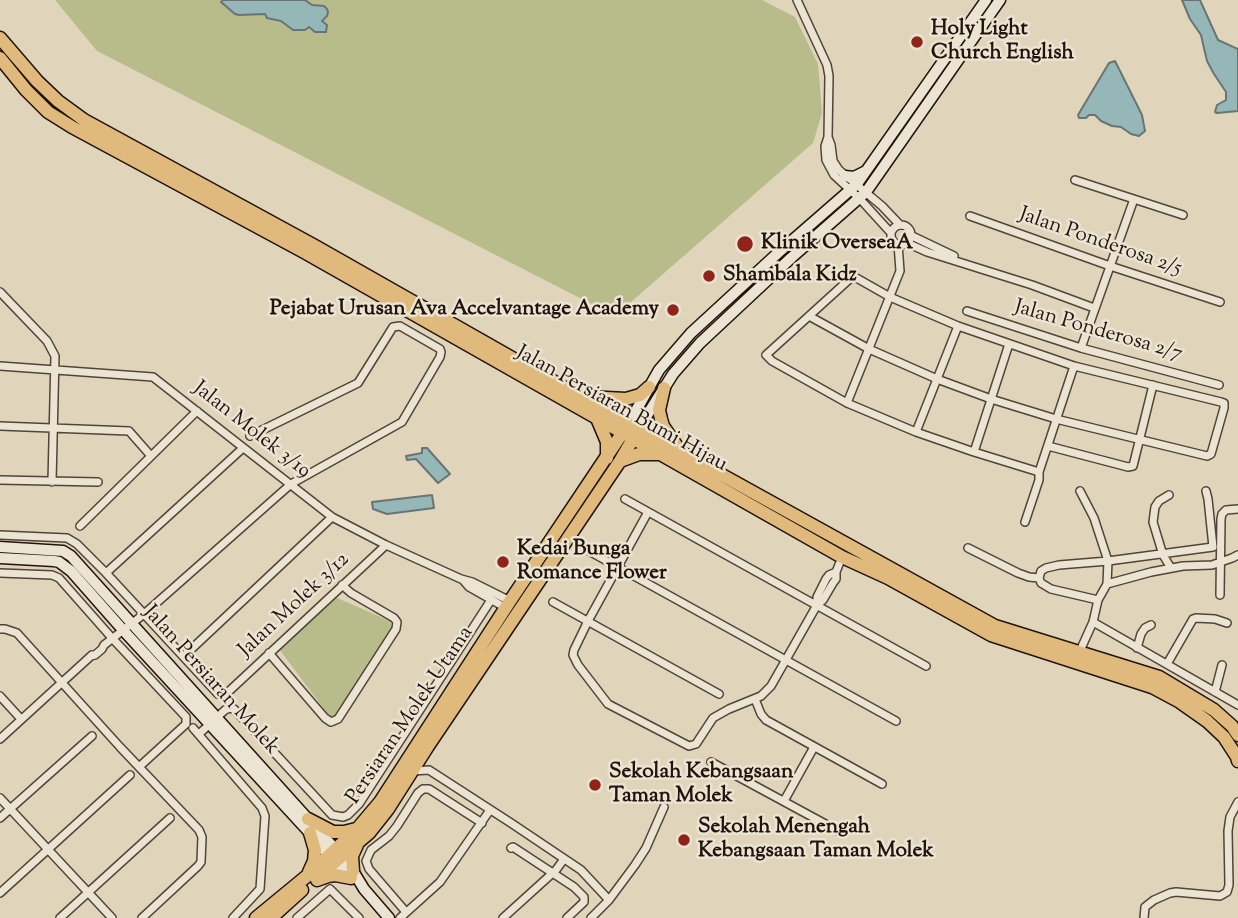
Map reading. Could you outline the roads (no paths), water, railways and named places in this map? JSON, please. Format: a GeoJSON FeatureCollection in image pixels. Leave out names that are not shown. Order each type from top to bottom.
{"type":"FeatureCollection","features":[{"type":"Feature","properties":{"kind":"main road"},"geometry":{"type":"LineString","coordinates":[[631,430],[659,370],[691,333],[838,200],[858,191],[868,170],[986,0]]}},
{"type":"Feature","properties":{"kind":"main road"},"geometry":{"type":"LineString","coordinates":[[631,430],[681,363],[858,191],[1000,0]]}},
{"type":"Feature","properties":{"kind":"main road","name":"Jalan Persiaran Bumi Hijau"},"geometry":{"type":"LineString","coordinates":[[0,38],[37,81],[84,120],[429,317],[596,416],[679,450],[1000,628],[1159,677],[1214,710],[1238,735]]}},
{"type":"Feature","properties":{"kind":"main road","name":"Jalan Persiaran Bumi Hijau"},"geometry":{"type":"LineString","coordinates":[[0,58],[26,90],[56,117],[364,280]]}},
{"type":"Feature","properties":{"kind":"main road"},"geometry":{"type":"LineString","coordinates":[[838,200],[843,178],[858,176],[868,170]]}},
{"type":"Feature","properties":{"kind":"main road","name":"Jalan Persiaran Bumi Hijau"},"geometry":{"type":"LineString","coordinates":[[429,317],[579,396],[663,454],[842,557],[888,578],[991,635],[1152,687],[1180,702],[1207,720],[1224,737],[1238,761]]}},
{"type":"Feature","properties":{"kind":"main road"},"geometry":{"type":"LineString","coordinates":[[579,396],[626,399],[640,395],[649,387]]}},
{"type":"Feature","properties":{"kind":"main road"},"geometry":{"type":"LineString","coordinates":[[664,388],[659,410],[661,419],[679,450]]}},
{"type":"Feature","properties":{"kind":"main road"},"geometry":{"type":"LineString","coordinates":[[596,416],[607,442],[607,458]]}},
{"type":"Feature","properties":{"kind":"main road","name":"Persiaran Molek Utama"},"geometry":{"type":"LineString","coordinates":[[335,856],[380,802],[607,458],[631,430]]}},
{"type":"Feature","properties":{"kind":"main road","name":"Persiaran Molek Utama"},"geometry":{"type":"LineString","coordinates":[[309,879],[379,821],[620,461],[631,430]]}},
{"type":"Feature","properties":{"kind":"main road"},"geometry":{"type":"LineString","coordinates":[[620,461],[639,454],[663,454]]}},
{"type":"Feature","properties":{"kind":"main road"},"geometry":{"type":"LineString","coordinates":[[817,527],[845,548],[842,557]]}},
{"type":"Feature","properties":{"kind":"main road","name":"Jalan Persiaran Molek"},"geometry":{"type":"LineString","coordinates":[[0,547],[67,553],[127,627]]}},
{"type":"Feature","properties":{"kind":"main road"},"geometry":{"type":"LineString","coordinates":[[842,557],[852,551],[875,560]]}},
{"type":"Feature","properties":{"kind":"main road","name":"Jalan Persiaran Molek"},"geometry":{"type":"LineString","coordinates":[[0,558],[54,561],[71,571],[307,819],[335,856]]}},
{"type":"Feature","properties":{"kind":"main road","name":"Jalan Persiaran Molek"},"geometry":{"type":"LineString","coordinates":[[213,720],[310,833],[352,874],[389,918]]}},
{"type":"Feature","properties":{"kind":"main road"},"geometry":{"type":"LineString","coordinates":[[307,819],[333,832],[358,828]]}},
{"type":"Feature","properties":{"kind":"main road"},"geometry":{"type":"LineString","coordinates":[[271,918],[309,879],[315,857],[310,833]]}},
{"type":"Feature","properties":{"kind":"main road"},"geometry":{"type":"LineString","coordinates":[[256,918],[309,879],[352,874],[352,856],[358,841]]}},
{"type":"Feature","properties":{"kind":"street"},"geometry":{"type":"LineString","coordinates":[[797,0],[827,65],[829,76],[826,160],[834,175],[843,178],[882,206],[900,225],[907,227],[900,271],[847,403]]}},
{"type":"Feature","properties":{"kind":"street"},"geometry":{"type":"LineString","coordinates":[[1075,180],[1183,215]]}},
{"type":"Feature","properties":{"kind":"street"},"geometry":{"type":"LineString","coordinates":[[858,191],[891,233]]}},
{"type":"Feature","properties":{"kind":"street"},"geometry":{"type":"LineString","coordinates":[[1081,348],[1134,199]]}},
{"type":"Feature","properties":{"kind":"street"},"geometry":{"type":"LineString","coordinates":[[873,213],[882,206]]}},
{"type":"Feature","properties":{"kind":"street","name":"Jalan Ponderosa 2/5"},"geometry":{"type":"LineString","coordinates":[[970,216],[1220,302]]}},
{"type":"Feature","properties":{"kind":"street"},"geometry":{"type":"LineString","coordinates":[[900,225],[894,228],[891,239],[922,245],[963,263],[1094,308]]}},
{"type":"Feature","properties":{"kind":"street"},"geometry":{"type":"LineString","coordinates":[[809,316],[869,349],[937,379],[991,398],[1056,419],[1207,456],[1211,454],[1224,403],[1074,366],[1009,344],[890,297],[853,276],[766,355],[772,361],[847,403],[916,432],[1039,472]]}},
{"type":"Feature","properties":{"kind":"street"},"geometry":{"type":"LineString","coordinates":[[0,292],[54,351],[56,369],[52,482]]}},
{"type":"Feature","properties":{"kind":"street","name":"Jalan Ponderosa 2/7"},"geometry":{"type":"LineString","coordinates":[[967,311],[1081,348],[1219,385]]}},
{"type":"Feature","properties":{"kind":"street"},"geometry":{"type":"LineString","coordinates":[[916,432],[958,326]]}},
{"type":"Feature","properties":{"kind":"street"},"geometry":{"type":"LineString","coordinates":[[0,739],[91,656],[92,652],[144,614],[291,484],[402,422],[440,357],[440,349],[400,327],[393,327],[358,383],[250,436]]}},
{"type":"Feature","properties":{"kind":"street"},"geometry":{"type":"LineString","coordinates":[[974,452],[1009,344]]}},
{"type":"Feature","properties":{"kind":"street","name":"Jalan Molek 3/19"},"geometry":{"type":"LineString","coordinates":[[0,366],[153,377],[332,517],[386,545],[472,582],[508,605]]}},
{"type":"Feature","properties":{"kind":"street"},"geometry":{"type":"LineString","coordinates":[[1025,522],[1074,366]]}},
{"type":"Feature","properties":{"kind":"street"},"geometry":{"type":"LineString","coordinates":[[1048,446],[1128,467],[1133,466],[1153,385]]}},
{"type":"Feature","properties":{"kind":"street"},"geometry":{"type":"LineString","coordinates":[[80,526],[197,411]]}},
{"type":"Feature","properties":{"kind":"street"},"geometry":{"type":"LineString","coordinates":[[0,426],[129,431],[151,456]]}},
{"type":"Feature","properties":{"kind":"street"},"geometry":{"type":"LineString","coordinates":[[106,573],[243,447]]}},
{"type":"Feature","properties":{"kind":"street"},"geometry":{"type":"LineString","coordinates":[[0,481],[98,482]]}},
{"type":"Feature","properties":{"kind":"street"},"geometry":{"type":"LineString","coordinates":[[1079,653],[1093,622],[1098,600],[1107,584],[1108,561],[1094,518],[1080,491]]}},
{"type":"Feature","properties":{"kind":"street"},"geometry":{"type":"LineString","coordinates":[[1098,600],[1051,589],[1041,583],[1041,572],[1059,565],[1163,555],[1213,547],[1206,491]]}},
{"type":"Feature","properties":{"kind":"street"},"geometry":{"type":"LineString","coordinates":[[1169,495],[1159,501],[1153,514],[1163,555],[1171,568]]}},
{"type":"Feature","properties":{"kind":"street"},"geometry":{"type":"LineString","coordinates":[[625,499],[926,666]]}},
{"type":"Feature","properties":{"kind":"street"},"geometry":{"type":"LineString","coordinates":[[1220,595],[1223,514],[1226,510],[1238,509]]}},
{"type":"Feature","properties":{"kind":"street"},"geometry":{"type":"LineString","coordinates":[[648,512],[588,621],[573,655],[578,666],[608,704],[686,745],[696,744],[713,718],[755,699],[772,686],[817,605],[817,597],[826,579],[836,572],[842,557]]}},
{"type":"Feature","properties":{"kind":"street"},"geometry":{"type":"LineString","coordinates":[[184,656],[332,517]]}},
{"type":"Feature","properties":{"kind":"street","name":"Jalan Molek 3/12"},"geometry":{"type":"LineString","coordinates":[[0,535],[67,538],[78,544],[218,694],[222,695],[386,545]]}},
{"type":"Feature","properties":{"kind":"street"},"geometry":{"type":"LineString","coordinates":[[968,548],[1029,578],[1039,578]]}},
{"type":"Feature","properties":{"kind":"street"},"geometry":{"type":"LineString","coordinates":[[587,550],[896,721]]}},
{"type":"Feature","properties":{"kind":"street"},"geometry":{"type":"LineString","coordinates":[[1107,584],[1171,568],[1212,565],[1238,555]]}},
{"type":"Feature","properties":{"kind":"street"},"geometry":{"type":"LineString","coordinates":[[0,573],[57,576],[186,718],[186,724],[139,767]]}},
{"type":"Feature","properties":{"kind":"street","name":"Jalan Molek 3/19"},"geometry":{"type":"LineString","coordinates":[[463,580],[469,587],[491,600],[508,605]]}},
{"type":"Feature","properties":{"kind":"street"},"geometry":{"type":"LineString","coordinates":[[269,653],[325,718],[331,722],[338,719],[396,629],[397,622],[342,586]]}},
{"type":"Feature","properties":{"kind":"street"},"geometry":{"type":"LineString","coordinates":[[233,918],[260,889],[265,816],[262,808],[196,731],[229,708],[234,709],[332,815],[348,815],[359,804],[491,600]]}},
{"type":"Feature","properties":{"kind":"street"},"geometry":{"type":"LineString","coordinates":[[553,602],[719,694]]}},
{"type":"Feature","properties":{"kind":"street"},"geometry":{"type":"LineString","coordinates":[[1167,664],[1193,619],[1215,619],[1227,623]]}},
{"type":"Feature","properties":{"kind":"street"},"geometry":{"type":"LineString","coordinates":[[1093,622],[1238,705]]}},
{"type":"Feature","properties":{"kind":"street"},"geometry":{"type":"LineString","coordinates":[[1137,648],[1141,634],[1151,625]]}},
{"type":"Feature","properties":{"kind":"street"},"geometry":{"type":"LineString","coordinates":[[0,629],[18,633],[199,830],[202,837],[201,862],[142,918]]}},
{"type":"Feature","properties":{"kind":"street"},"geometry":{"type":"LineString","coordinates":[[1215,692],[1222,664]]}},
{"type":"Feature","properties":{"kind":"street"},"geometry":{"type":"LineString","coordinates":[[0,696],[21,719]]}},
{"type":"Feature","properties":{"kind":"street"},"geometry":{"type":"LineString","coordinates":[[755,699],[766,720],[882,784]]}},
{"type":"Feature","properties":{"kind":"street"},"geometry":{"type":"LineString","coordinates":[[0,818],[92,736]]}},
{"type":"Feature","properties":{"kind":"street"},"geometry":{"type":"LineString","coordinates":[[784,801],[814,747]]}},
{"type":"Feature","properties":{"kind":"street"},"geometry":{"type":"LineString","coordinates":[[424,752],[429,770]]}},
{"type":"Feature","properties":{"kind":"street"},"geometry":{"type":"LineString","coordinates":[[711,762],[842,833]]}},
{"type":"Feature","properties":{"kind":"street"},"geometry":{"type":"LineString","coordinates":[[412,771],[429,770],[584,873],[609,900]]}},
{"type":"Feature","properties":{"kind":"street"},"geometry":{"type":"LineString","coordinates":[[0,893],[130,775]]}},
{"type":"Feature","properties":{"kind":"street"},"geometry":{"type":"LineString","coordinates":[[414,918],[405,914],[366,865],[371,850],[389,836],[423,789],[429,789],[482,823]]}},
{"type":"Feature","properties":{"kind":"street"},"geometry":{"type":"LineString","coordinates":[[0,798],[112,918]]}},
{"type":"Feature","properties":{"kind":"street"},"geometry":{"type":"LineString","coordinates":[[1144,918],[1145,907],[1170,893],[1220,896],[1227,892],[1228,831],[1230,817],[1238,802]]}},
{"type":"Feature","properties":{"kind":"street"},"geometry":{"type":"LineString","coordinates":[[591,918],[609,900],[646,848],[664,807]]}},
{"type":"Feature","properties":{"kind":"street"},"geometry":{"type":"LineString","coordinates":[[405,914],[440,882],[490,810]]}},
{"type":"Feature","properties":{"kind":"street"},"geometry":{"type":"LineString","coordinates":[[60,918],[170,818]]}},
{"type":"Feature","properties":{"kind":"street"},"geometry":{"type":"LineString","coordinates":[[511,848],[575,887],[584,897],[584,902],[567,918]]}},
{"type":"Feature","properties":{"kind":"street"},"geometry":{"type":"LineString","coordinates":[[503,918],[553,873],[564,859]]}},
{"type":"Feature","properties":{"kind":"street"},"geometry":{"type":"LineString","coordinates":[[297,918],[330,889],[359,918]]}},
{"type":"Feature","properties":{"kind":"water"},"geometry":{"type":"Polygon","coordinates":[[[305,0],[327,9],[327,16],[322,21],[327,25],[326,32],[315,32],[309,27],[305,30],[293,30],[281,21],[267,18],[265,14],[235,14],[221,2],[305,0]]]}},
{"type":"Feature","properties":{"kind":"water"},"geometry":{"type":"Polygon","coordinates":[[[1182,0],[1200,0],[1218,40],[1238,49],[1238,111],[1215,112],[1217,105],[1226,100],[1226,92],[1207,61],[1201,35],[1182,0]]]}},
{"type":"Feature","properties":{"kind":"water"},"geometry":{"type":"Polygon","coordinates":[[[1115,61],[1142,115],[1145,131],[1139,136],[1101,121],[1095,115],[1079,118],[1078,115],[1109,63],[1115,61]]]}},
{"type":"Feature","properties":{"kind":"water"},"geometry":{"type":"Polygon","coordinates":[[[422,448],[427,448],[450,474],[438,483],[416,459],[407,460],[406,456],[422,453],[422,448]]]}},
{"type":"Feature","properties":{"kind":"water"},"geometry":{"type":"Polygon","coordinates":[[[432,495],[434,508],[387,514],[373,509],[372,502],[432,495]]]}},
{"type":"Feature","properties":{"kind":"place","name":"Holy Light Church English"},"geometry":{"type":"Point","coordinates":[917,42]}},
{"type":"Feature","properties":{"kind":"place","name":"Klinik OverseaA"},"geometry":{"type":"Point","coordinates":[745,244]}},
{"type":"Feature","properties":{"kind":"place","name":"Shambala Kidz"},"geometry":{"type":"Point","coordinates":[709,276]}},
{"type":"Feature","properties":{"kind":"place","name":"Pejabat Urusan Ava Accelvantage Academy"},"geometry":{"type":"Point","coordinates":[673,310]}},
{"type":"Feature","properties":{"kind":"place","name":"Kedai Bunga Romance Flower"},"geometry":{"type":"Point","coordinates":[503,562]}},
{"type":"Feature","properties":{"kind":"place","name":"Sekolah Kebangsaan Taman Molek"},"geometry":{"type":"Point","coordinates":[595,785]}},
{"type":"Feature","properties":{"kind":"place","name":"Sekolah Menengah Kebangsaan Taman Molek"},"geometry":{"type":"Point","coordinates":[684,840]}}]}
